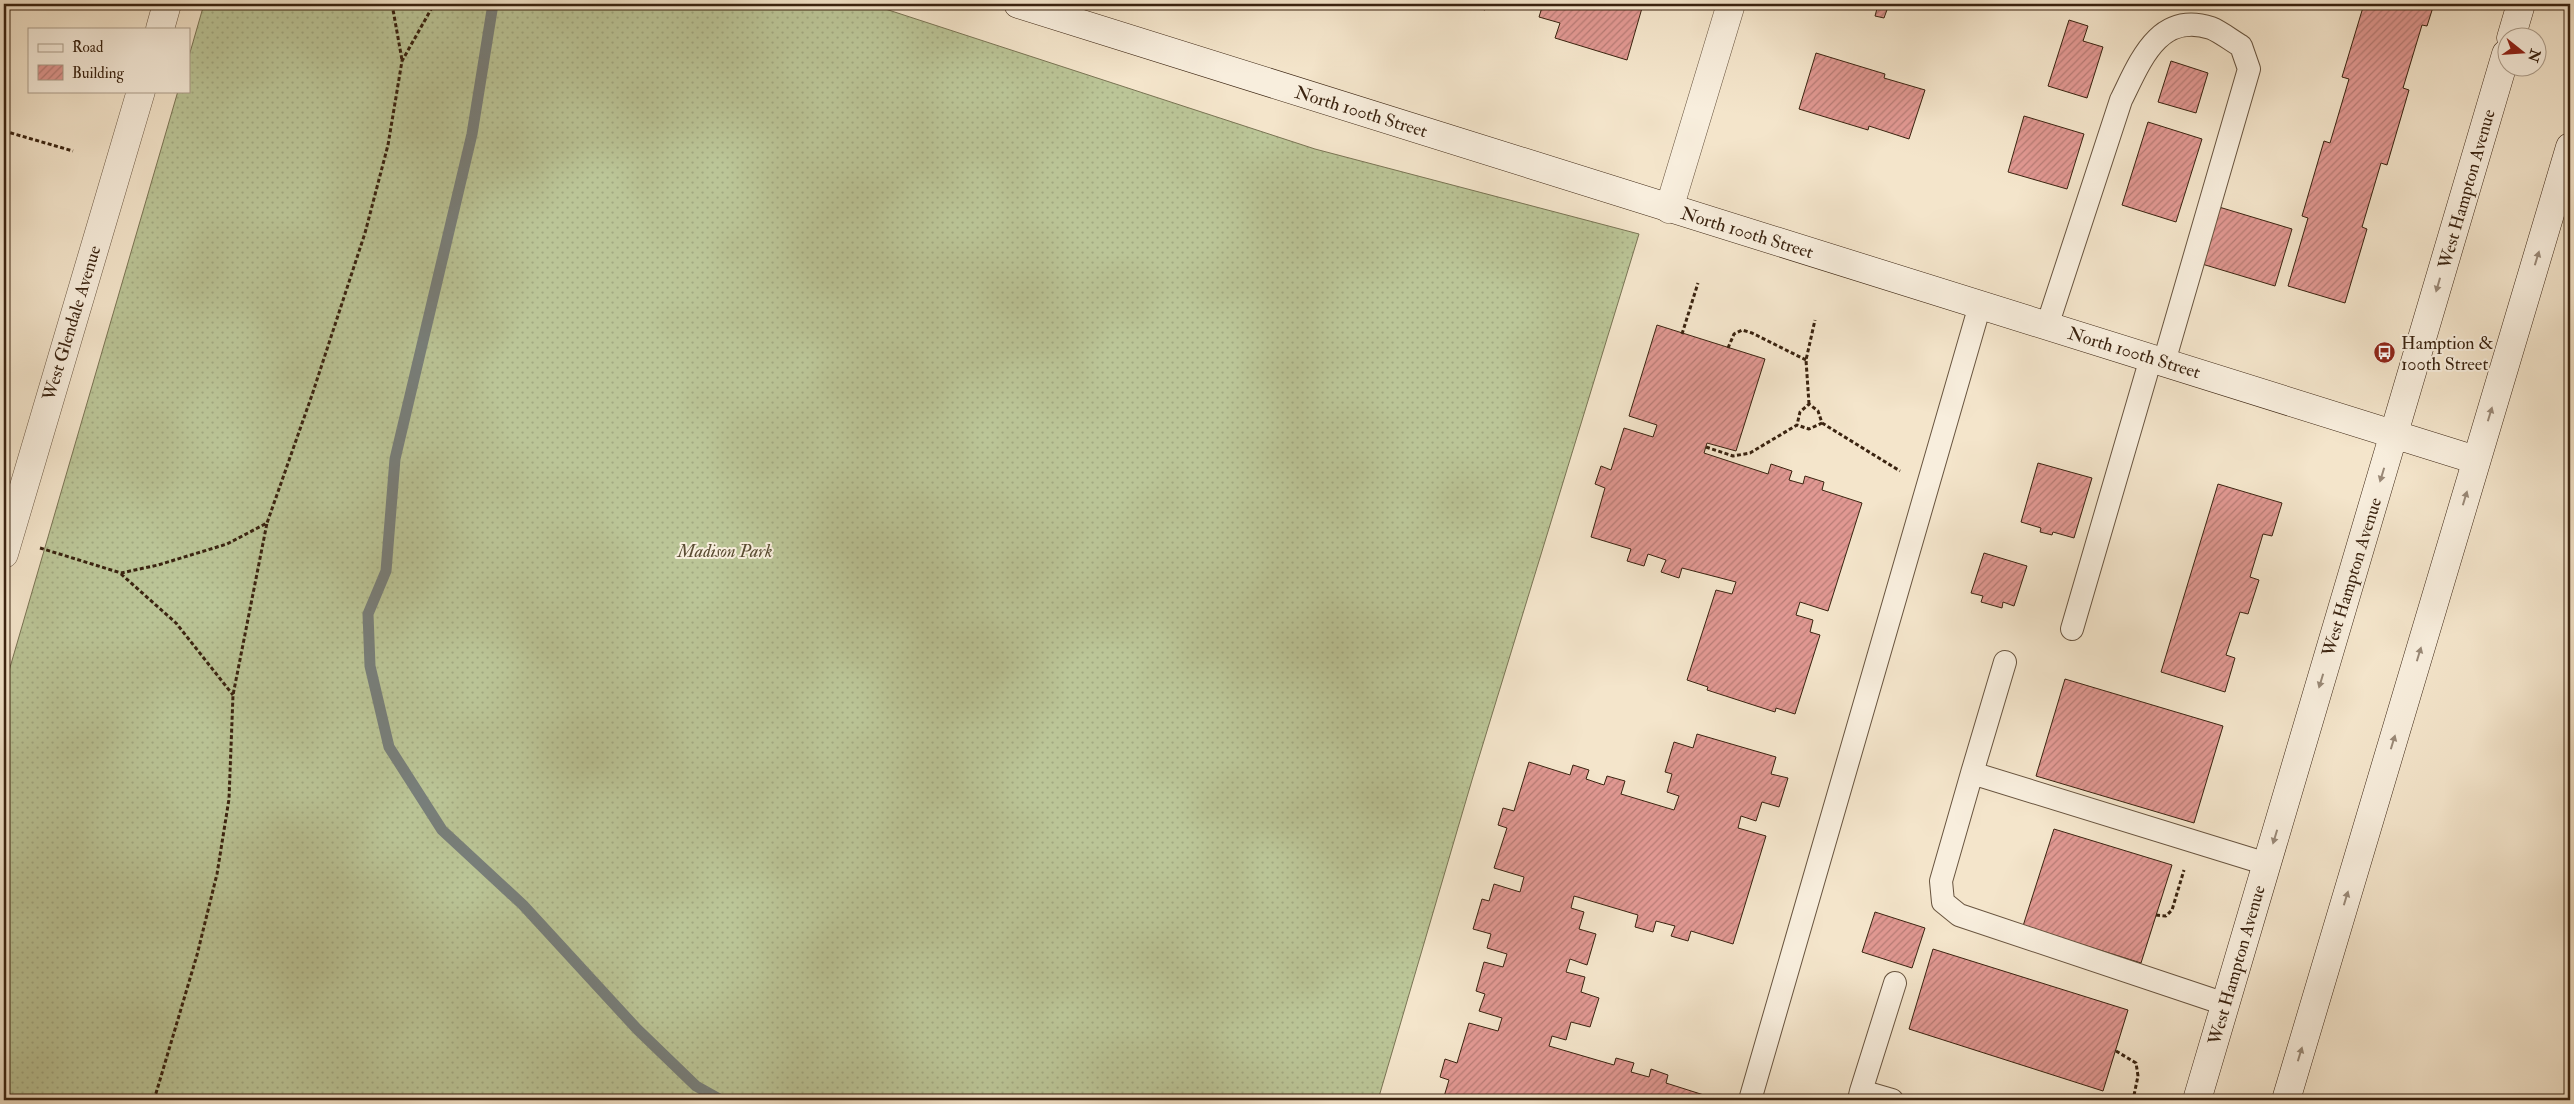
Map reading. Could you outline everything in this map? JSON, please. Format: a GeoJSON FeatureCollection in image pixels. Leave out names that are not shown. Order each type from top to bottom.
{"type":"FeatureCollection","features":[{"type":"Feature","properties":{"kind":"street"},"geometry":{"type":"LineString","coordinates":[[160,28],[167,4]]}},
{"type":"Feature","properties":{"kind":"street","name":"North 100th Street"},"geometry":{"type":"LineString","coordinates":[[1018,4],[2476,460]]}},
{"type":"Feature","properties":{"kind":"street"},"geometry":{"type":"LineString","coordinates":[[1670,209],[1731,4]]}},
{"type":"Feature","properties":{"kind":"street"},"geometry":{"type":"LineString","coordinates":[[2514,28],[2521,4]]}},
{"type":"Feature","properties":{"kind":"street","name":"West Hampton Avenue"},"geometry":{"type":"LineString","coordinates":[[2197,1100],[2499,78]]}},
{"type":"Feature","properties":{"kind":"street","name":"West Glendale Avenue"},"geometry":{"type":"LineString","coordinates":[[4,554],[141,92]]}},
{"type":"Feature","properties":{"kind":"street"},"geometry":{"type":"LineString","coordinates":[[2286,1100],[2570,147]]}},
{"type":"Feature","properties":{"kind":"lane"},"geometry":{"type":"LineString","coordinates":[[2047,326],[2121,100],[2138,67],[2160,34],[2182,24],[2211,28],[2241,46],[2250,69],[2072,629]]}},
{"type":"Feature","properties":{"kind":"lane"},"geometry":{"type":"LineString","coordinates":[[1750,1100],[1980,305]]}},
{"type":"Feature","properties":{"kind":"lane"},"geometry":{"type":"LineString","coordinates":[[2005,662],[1941,881],[1943,902],[1959,915],[2225,1004]]}},
{"type":"Feature","properties":{"kind":"lane"},"geometry":{"type":"LineString","coordinates":[[1972,773],[2267,864]]}},
{"type":"Feature","properties":{"kind":"lane"},"geometry":{"type":"LineString","coordinates":[[1892,1100],[1860,1096],[1895,983]]}},
{"type":"Feature","properties":{"kind":"path"},"geometry":{"type":"LineString","coordinates":[[154,1100],[197,955],[217,874],[229,798],[233,695],[267,523],[312,395],[365,233],[388,145],[402,61],[392,4]]}},
{"type":"Feature","properties":{"kind":"path"},"geometry":{"type":"LineString","coordinates":[[402,61],[434,4]]}},
{"type":"Feature","properties":{"kind":"path"},"geometry":{"type":"LineString","coordinates":[[4,131],[73,151]]}},
{"type":"Feature","properties":{"kind":"path"},"geometry":{"type":"LineString","coordinates":[[1682,334],[1698,283]]}},
{"type":"Feature","properties":{"kind":"path"},"geometry":{"type":"LineString","coordinates":[[1815,320],[1806,360],[1809,404],[1818,411],[1822,423],[1883,462],[1927,486]]}},
{"type":"Feature","properties":{"kind":"path"},"geometry":{"type":"LineString","coordinates":[[1728,348],[1734,334],[1742,330],[1752,333],[1806,360]]}},
{"type":"Feature","properties":{"kind":"path"},"geometry":{"type":"LineString","coordinates":[[1706,447],[1733,456],[1750,453],[1797,425],[1800,412],[1809,404]]}},
{"type":"Feature","properties":{"kind":"path"},"geometry":{"type":"LineString","coordinates":[[1797,425],[1809,429],[1822,423]]}},
{"type":"Feature","properties":{"kind":"path"},"geometry":{"type":"LineString","coordinates":[[120,573],[158,565],[227,544],[267,523]]}},
{"type":"Feature","properties":{"kind":"path"},"geometry":{"type":"LineString","coordinates":[[38,547],[120,573],[176,623],[233,695]]}},
{"type":"Feature","properties":{"kind":"path"},"geometry":{"type":"LineString","coordinates":[[2156,915],[2166,916],[2172,910],[2186,865]]}},
{"type":"Feature","properties":{"kind":"path"},"geometry":{"type":"LineString","coordinates":[[2116,1051],[2136,1063],[2138,1076],[2133,1100]]}},
{"type":"Feature","properties":{"kind":"green space","name":"Madison Park"},"geometry":{"type":"Polygon","coordinates":[[[204,4],[870,4],[1315,149],[1639,234],[1472,780],[1378,1100],[4,1100],[4,688],[178,92],[190,92],[190,53],[204,4]]]}},
{"type":"Feature","properties":{"kind":"building"},"geometry":{"type":"Polygon","coordinates":[[[1465,4],[1487,4],[1485,10],[1465,4]]]}},
{"type":"Feature","properties":{"kind":"building"},"geometry":{"type":"Polygon","coordinates":[[[1543,4],[1627,4],[1642,8],[1627,60],[1555,38],[1560,23],[1539,17],[1543,4]]]}},
{"type":"Feature","properties":{"kind":"building"},"geometry":{"type":"Polygon","coordinates":[[[2364,4],[2434,4],[2427,26],[2422,25],[2403,88],[2409,90],[2387,165],[2381,163],[2362,227],[2367,229],[2345,303],[2288,286],[2308,218],[2302,216],[2324,141],[2330,143],[2349,79],[2342,77],[2364,4]]]}},
{"type":"Feature","properties":{"kind":"building"},"geometry":{"type":"Polygon","coordinates":[[[1878,5],[1888,7],[1884,18],[1875,16],[1878,5]]]}},
{"type":"Feature","properties":{"kind":"building"},"geometry":{"type":"Polygon","coordinates":[[[2069,20],[2088,26],[2083,41],[2103,47],[2087,98],[2048,86],[2069,20]]]}},
{"type":"Feature","properties":{"kind":"building"},"geometry":{"type":"Polygon","coordinates":[[[1816,53],[1885,74],[1884,78],[1925,90],[1909,139],[1869,126],[1868,130],[1799,109],[1816,53]]]}},
{"type":"Feature","properties":{"kind":"building"},"geometry":{"type":"Polygon","coordinates":[[[2171,61],[2208,73],[2196,113],[2158,102],[2171,61]]]}},
{"type":"Feature","properties":{"kind":"building"},"geometry":{"type":"Polygon","coordinates":[[[2024,116],[2084,134],[2067,189],[2008,172],[2024,116]]]}},
{"type":"Feature","properties":{"kind":"building"},"geometry":{"type":"Polygon","coordinates":[[[2148,122],[2202,139],[2176,222],[2122,205],[2148,122]]]}},
{"type":"Feature","properties":{"kind":"building"},"geometry":{"type":"Polygon","coordinates":[[[2219,207],[2292,229],[2275,286],[2202,264],[2219,207]]]}},
{"type":"Feature","properties":{"kind":"building"},"geometry":{"type":"Polygon","coordinates":[[[1657,325],[1765,359],[1736,451],[1707,443],[1704,453],[1768,474],[1771,464],[1792,471],[1789,480],[1803,484],[1805,476],[1824,482],[1822,490],[1862,503],[1828,611],[1800,602],[1796,615],[1813,620],[1810,632],[1820,635],[1795,714],[1776,708],[1775,712],[1707,690],[1708,687],[1687,680],[1716,590],[1732,594],[1736,582],[1682,568],[1679,578],[1661,572],[1666,560],[1648,554],[1644,566],[1627,561],[1631,549],[1591,537],[1605,488],[1595,484],[1601,466],[1611,470],[1624,428],[1653,437],[1657,425],[1629,416],[1657,325]]]}},
{"type":"Feature","properties":{"kind":"building"},"geometry":{"type":"Polygon","coordinates":[[[2038,463],[2092,478],[2074,538],[2053,532],[2052,535],[2040,532],[2041,528],[2021,522],[2038,463]]]}},
{"type":"Feature","properties":{"kind":"building"},"geometry":{"type":"Polygon","coordinates":[[[2218,484],[2282,503],[2272,536],[2263,534],[2250,577],[2259,580],[2248,614],[2240,612],[2226,655],[2235,658],[2225,692],[2161,672],[2218,484]]]}},
{"type":"Feature","properties":{"kind":"building"},"geometry":{"type":"Polygon","coordinates":[[[1984,553],[2027,566],[2014,606],[2003,602],[2002,608],[1981,602],[1983,596],[1971,593],[1984,553]]]}},
{"type":"Feature","properties":{"kind":"building"},"geometry":{"type":"Polygon","coordinates":[[[2065,679],[2223,726],[2194,823],[2036,776],[2065,679]]]}},
{"type":"Feature","properties":{"kind":"building"},"geometry":{"type":"Polygon","coordinates":[[[1697,734],[1776,757],[1771,774],[1788,778],[1779,807],[1762,802],[1756,821],[1741,816],[1738,828],[1766,836],[1733,944],[1691,931],[1688,941],[1671,936],[1675,926],[1656,921],[1653,932],[1635,927],[1638,915],[1574,896],[1571,908],[1584,912],[1579,929],[1596,934],[1587,965],[1570,959],[1566,972],[1585,977],[1581,992],[1599,998],[1590,1027],[1571,1022],[1566,1040],[1552,1036],[1549,1046],[1614,1065],[1616,1058],[1634,1063],[1631,1072],[1649,1077],[1651,1069],[1668,1075],[1666,1083],[1707,1096],[1705,1100],[1443,1100],[1449,1080],[1440,1077],[1445,1059],[1457,1063],[1469,1023],[1498,1031],[1502,1018],[1479,1011],[1485,994],[1476,991],[1484,962],[1503,967],[1507,954],[1487,948],[1491,934],[1473,929],[1482,899],[1489,901],[1494,884],[1520,892],[1524,877],[1494,868],[1507,828],[1498,825],[1503,808],[1514,811],[1529,762],[1570,775],[1573,765],[1589,770],[1586,779],[1604,785],[1607,776],[1625,781],[1621,794],[1674,810],[1679,796],[1667,792],[1672,774],[1665,772],[1674,742],[1693,748],[1697,734]]]}},
{"type":"Feature","properties":{"kind":"building"},"geometry":{"type":"Polygon","coordinates":[[[2054,829],[2172,865],[2141,963],[2023,926],[2054,829]]]}},
{"type":"Feature","properties":{"kind":"building"},"geometry":{"type":"Polygon","coordinates":[[[1875,912],[1925,928],[1912,968],[1862,952],[1875,912]]]}},
{"type":"Feature","properties":{"kind":"building"},"geometry":{"type":"Polygon","coordinates":[[[1933,949],[2128,1010],[2103,1091],[1909,1029],[1933,949]]]}},
{"type":"Feature","properties":{"kind":"waterway"},"geometry":{"type":"LineString","coordinates":[[493,4],[472,134],[395,459],[386,571],[368,614],[370,666],[389,747],[442,830],[523,905],[637,1029],[696,1086],[721,1100]]}},
{"type":"Feature","properties":{"kind":"place","name":"Hamption & 100th Street"},"geometry":{"type":"Point","coordinates":[2385,353]}}]}
